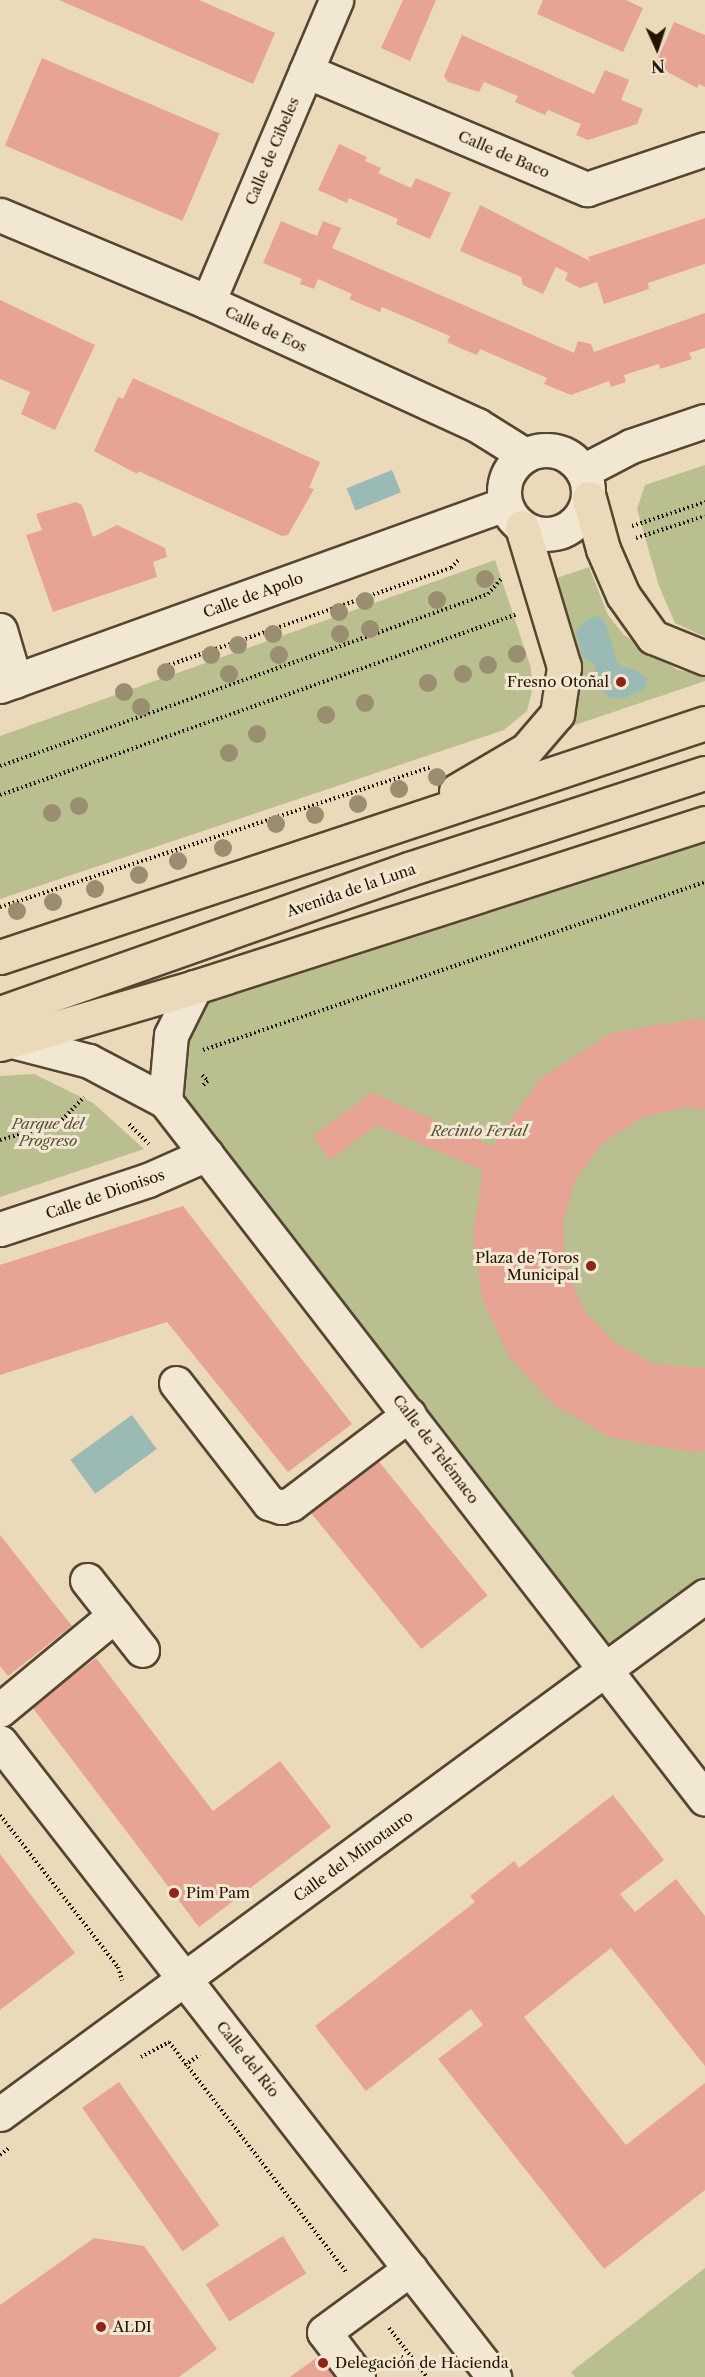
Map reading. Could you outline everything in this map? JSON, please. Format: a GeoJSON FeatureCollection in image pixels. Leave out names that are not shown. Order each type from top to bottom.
{"type":"FeatureCollection","features":[{"type":"Feature","properties":{"kind":"main road"},"geometry":{"type":"LineString","coordinates":[[586,484],[603,549],[629,603],[653,637],[705,658]]}},
{"type":"Feature","properties":{"kind":"main road"},"geometry":{"type":"LineString","coordinates":[[397,825],[526,750],[557,714],[564,667],[533,558],[514,516]]}},
{"type":"Feature","properties":{"kind":"main road"},"geometry":{"type":"LineString","coordinates":[[0,957],[705,723]]}},
{"type":"Feature","properties":{"kind":"main road","name":"Avenida de la Luna"},"geometry":{"type":"LineString","coordinates":[[0,1012],[409,869],[705,773]]}},
{"type":"Feature","properties":{"kind":"main road"},"geometry":{"type":"LineString","coordinates":[[8,1043],[195,987],[705,823]]}},
{"type":"Feature","properties":{"kind":"street","name":"Calle de Cibeles"},"geometry":{"type":"LineString","coordinates":[[208,302],[336,0]]}},
{"type":"Feature","properties":{"kind":"street","name":"Calle de Baco"},"geometry":{"type":"LineString","coordinates":[[306,70],[587,189],[705,149]]}},
{"type":"Feature","properties":{"kind":"street","name":"Calle de Eos"},"geometry":{"type":"LineString","coordinates":[[0,215],[208,302],[477,425],[525,455]]}},
{"type":"Feature","properties":{"kind":"street"},"geometry":{"type":"LineString","coordinates":[[586,484],[559,452],[544,450],[525,455],[506,478],[514,516],[543,535],[566,530],[582,516],[586,484],[630,446],[705,421]]}},
{"type":"Feature","properties":{"kind":"street","name":"Calle de Apolo"},"geometry":{"type":"LineString","coordinates":[[8,683],[514,516]]}},
{"type":"Feature","properties":{"kind":"street"},"geometry":{"type":"LineString","coordinates":[[0,630],[8,683]]}},
{"type":"Feature","properties":{"kind":"street"},"geometry":{"type":"LineString","coordinates":[[167,1105],[171,1035],[195,987]]}},
{"type":"Feature","properties":{"kind":"street","name":"Calle de Telémaco"},"geometry":{"type":"LineString","coordinates":[[8,1043],[89,1061],[167,1105],[409,1414],[705,1799]]}},
{"type":"Feature","properties":{"kind":"street","name":"Calle de Dionisos"},"geometry":{"type":"LineString","coordinates":[[0,1229],[148,1180],[207,1154]]}},
{"type":"Feature","properties":{"kind":"street"},"geometry":{"type":"LineString","coordinates":[[176,1383],[269,1503],[281,1507],[291,1504],[409,1414]]}},
{"type":"Feature","properties":{"kind":"street"},"geometry":{"type":"LineString","coordinates":[[87,1580],[142,1650]]}},
{"type":"Feature","properties":{"kind":"street","name":"Calle del Minotauro"},"geometry":{"type":"LineString","coordinates":[[0,2114],[705,1596]]}},
{"type":"Feature","properties":{"kind":"street"},"geometry":{"type":"LineString","coordinates":[[0,1710],[115,1615]]}},
{"type":"Feature","properties":{"kind":"street","name":"Calle del Río"},"geometry":{"type":"LineString","coordinates":[[0,1742],[494,2377]]}},
{"type":"Feature","properties":{"kind":"street"},"geometry":{"type":"LineString","coordinates":[[358,2377],[324,2332],[410,2269]]}},
{"type":"Feature","properties":{"kind":"path"},"geometry":{"type":"LineString","coordinates":[[628,527],[705,502]]}},
{"type":"Feature","properties":{"kind":"path"},"geometry":{"type":"LineString","coordinates":[[628,517],[628,527],[633,540],[705,516]]}},
{"type":"Feature","properties":{"kind":"path"},"geometry":{"type":"LineString","coordinates":[[158,669],[451,568],[467,552]]}},
{"type":"Feature","properties":{"kind":"path"},"geometry":{"type":"LineString","coordinates":[[0,766],[488,594],[512,565],[533,558]]}},
{"type":"Feature","properties":{"kind":"path"},"geometry":{"type":"LineString","coordinates":[[0,795],[521,613]]}},
{"type":"Feature","properties":{"kind":"path"},"geometry":{"type":"LineString","coordinates":[[0,907],[434,765]]}},
{"type":"Feature","properties":{"kind":"path"},"geometry":{"type":"LineString","coordinates":[[195,1053],[705,882]]}},
{"type":"Feature","properties":{"kind":"path"},"geometry":{"type":"LineString","coordinates":[[138,1132],[167,1105],[208,1081],[193,1066]]}},
{"type":"Feature","properties":{"kind":"path"},"geometry":{"type":"LineString","coordinates":[[0,1140],[59,1123],[88,1090]]}},
{"type":"Feature","properties":{"kind":"path"},"geometry":{"type":"LineString","coordinates":[[0,1815],[118,1967]]}},
{"type":"Feature","properties":{"kind":"path"},"geometry":{"type":"LineString","coordinates":[[136,2061],[161,2043],[169,2042],[427,2377]]}},
{"type":"Feature","properties":{"kind":"path"},"geometry":{"type":"LineString","coordinates":[[0,2155],[19,2141]]}},
{"type":"Feature","properties":{"kind":"green space"},"geometry":{"type":"Polygon","coordinates":[[[705,465],[705,637],[675,623],[659,586],[637,509],[645,485],[705,465]]]}},
{"type":"Feature","properties":{"kind":"green space"},"geometry":{"type":"Polygon","coordinates":[[[495,560],[531,668],[532,691],[527,711],[504,730],[0,899],[0,736],[495,560]]]}},
{"type":"Feature","properties":{"kind":"green space"},"geometry":{"type":"Polygon","coordinates":[[[589,567],[608,615],[624,635],[678,670],[705,675],[705,681],[572,726],[551,580],[589,567]]]}},
{"type":"Feature","properties":{"kind":"green space","name":"Recinto Ferial"},"geometry":{"type":"Polygon","coordinates":[[[705,823],[705,1596],[605,1670],[170,1109],[195,987],[705,823]]]}},
{"type":"Feature","properties":{"kind":"green space","name":"Parque del Progreso"},"geometry":{"type":"Polygon","coordinates":[[[34,1074],[93,1103],[144,1149],[0,1197],[0,1076],[34,1074]]]}},
{"type":"Feature","properties":{"kind":"green space"},"geometry":{"type":"Polygon","coordinates":[[[705,2268],[705,2377],[575,2377],[571,2372],[705,2268]]]}},
{"type":"Feature","properties":{"kind":"water"},"geometry":{"type":"Polygon","coordinates":[[[392,470],[401,492],[356,511],[347,488],[392,470]]]}},
{"type":"Feature","properties":{"kind":"water"},"geometry":{"type":"Polygon","coordinates":[[[599,616],[606,624],[618,665],[638,671],[647,679],[645,688],[635,694],[620,699],[609,697],[600,688],[595,665],[583,657],[576,632],[587,619],[599,616]]]}},
{"type":"Feature","properties":{"kind":"water"},"geometry":{"type":"Polygon","coordinates":[[[132,1415],[157,1449],[95,1494],[71,1460],[132,1415]]]}},
{"type":"Feature","properties":{"kind":"building"},"geometry":{"type":"Polygon","coordinates":[[[59,0],[199,0],[275,33],[253,84],[59,0]]]}},
{"type":"Feature","properties":{"kind":"building"},"geometry":{"type":"Polygon","coordinates":[[[403,0],[436,0],[410,61],[381,48],[403,0]]]}},
{"type":"Feature","properties":{"kind":"building"},"geometry":{"type":"Polygon","coordinates":[[[543,0],[626,0],[643,8],[623,52],[537,14],[543,0]]]}},
{"type":"Feature","properties":{"kind":"building"},"geometry":{"type":"Polygon","coordinates":[[[674,22],[705,35],[705,87],[699,84],[697,88],[655,65],[674,22]]]}},
{"type":"Feature","properties":{"kind":"building"},"geometry":{"type":"Polygon","coordinates":[[[462,35],[594,94],[605,70],[629,80],[621,100],[643,109],[637,124],[588,140],[576,135],[581,124],[548,110],[545,115],[515,102],[518,96],[484,82],[479,92],[448,82],[444,76],[462,35]]]}},
{"type":"Feature","properties":{"kind":"building"},"geometry":{"type":"Polygon","coordinates":[[[42,58],[220,133],[183,221],[5,145],[42,58]]]}},
{"type":"Feature","properties":{"kind":"building"},"geometry":{"type":"Polygon","coordinates":[[[339,144],[367,157],[365,161],[381,168],[378,173],[411,188],[416,178],[451,193],[430,239],[396,224],[398,219],[349,198],[347,203],[318,190],[339,144]]]}},
{"type":"Feature","properties":{"kind":"building"},"geometry":{"type":"Polygon","coordinates":[[[480,205],[590,261],[588,257],[705,218],[705,264],[648,283],[649,289],[604,304],[597,282],[580,288],[565,280],[568,273],[556,267],[543,294],[523,285],[521,277],[460,251],[480,205]]]}},
{"type":"Feature","properties":{"kind":"building"},"geometry":{"type":"Polygon","coordinates":[[[281,221],[317,236],[323,221],[341,228],[332,248],[574,353],[578,341],[591,344],[594,352],[705,313],[705,348],[689,353],[692,359],[660,369],[659,364],[624,375],[626,382],[611,387],[609,381],[571,395],[544,384],[547,378],[480,349],[477,355],[462,349],[447,342],[450,336],[382,307],[380,312],[349,299],[352,294],[318,279],[314,289],[300,284],[302,279],[263,263],[281,221]]]}},
{"type":"Feature","properties":{"kind":"building"},"geometry":{"type":"Polygon","coordinates":[[[0,300],[95,345],[55,430],[21,414],[30,392],[0,379],[0,300]]]}},
{"type":"Feature","properties":{"kind":"building"},"geometry":{"type":"Polygon","coordinates":[[[133,378],[320,462],[309,488],[314,489],[288,535],[282,536],[138,471],[137,474],[94,451],[118,397],[123,399],[133,378]]]}},
{"type":"Feature","properties":{"kind":"building"},"geometry":{"type":"Polygon","coordinates":[[[76,502],[82,505],[93,537],[117,525],[165,548],[167,557],[153,562],[157,577],[53,612],[26,535],[42,530],[36,514],[76,502]]]}},
{"type":"Feature","properties":{"kind":"building","name":"Plaza de Toros Municipal"},"geometry":{"type":"Polygon","coordinates":[[[694,1019],[705,1021],[705,1109],[688,1107],[643,1117],[604,1142],[576,1178],[563,1222],[565,1267],[583,1309],[614,1342],[654,1364],[705,1368],[705,1450],[692,1452],[609,1437],[553,1404],[509,1357],[482,1298],[473,1234],[483,1170],[376,1125],[330,1160],[313,1136],[372,1092],[492,1147],[540,1079],[611,1033],[694,1019]]]}},
{"type":"Feature","properties":{"kind":"building"},"geometry":{"type":"Polygon","coordinates":[[[183,1206],[352,1424],[288,1472],[167,1322],[0,1375],[0,1265],[183,1206]]]}},
{"type":"Feature","properties":{"kind":"building"},"geometry":{"type":"Polygon","coordinates":[[[376,1458],[487,1596],[421,1649],[310,1511],[376,1458]]]}},
{"type":"Feature","properties":{"kind":"building"},"geometry":{"type":"Polygon","coordinates":[[[0,1535],[72,1626],[8,1676],[0,1666],[0,1535]]]}},
{"type":"Feature","properties":{"kind":"building"},"geometry":{"type":"Polygon","coordinates":[[[96,1658],[213,1811],[280,1761],[331,1827],[199,1927],[32,1707],[96,1658]]]}},
{"type":"Feature","properties":{"kind":"building"},"geometry":{"type":"Polygon","coordinates":[[[613,1795],[664,1860],[620,1894],[635,1912],[676,1879],[705,1916],[705,2066],[611,1948],[524,2017],[626,2145],[705,2083],[705,2190],[604,2269],[438,2059],[483,2025],[471,2009],[366,2091],[315,2026],[475,1902],[470,1896],[514,1861],[519,1868],[613,1795]]]}},
{"type":"Feature","properties":{"kind":"building"},"geometry":{"type":"Polygon","coordinates":[[[0,1854],[75,1953],[0,2010],[0,1854]]]}},
{"type":"Feature","properties":{"kind":"building"},"geometry":{"type":"Polygon","coordinates":[[[119,2082],[219,2225],[183,2251],[82,2108],[119,2082]]]}},
{"type":"Feature","properties":{"kind":"building"},"geometry":{"type":"Polygon","coordinates":[[[283,2236],[306,2273],[229,2322],[206,2284],[283,2236]]]}},
{"type":"Feature","properties":{"kind":"building","name":"ALDI"},"geometry":{"type":"Polygon","coordinates":[[[94,2238],[144,2246],[217,2349],[179,2377],[0,2377],[0,2305],[94,2238]]]}},
{"type":"Feature","properties":{"kind":"building","name":"Delegación de Hacienda"},"geometry":{"type":"Polygon","coordinates":[[[327,2350],[349,2377],[290,2377],[327,2350]]]}},
{"type":"Feature","properties":{"kind":"place","name":"Fresno Otoñal"},"geometry":{"type":"Point","coordinates":[621,682]}},
{"type":"Feature","properties":{"kind":"place","name":"Plaza de Toros Municipal"},"geometry":{"type":"Point","coordinates":[591,1266]}},
{"type":"Feature","properties":{"kind":"place","name":"Pim Pam"},"geometry":{"type":"Point","coordinates":[174,1893]}},
{"type":"Feature","properties":{"kind":"place","name":"ALDI"},"geometry":{"type":"Point","coordinates":[101,2327]}},
{"type":"Feature","properties":{"kind":"place","name":"Delegación de Hacienda"},"geometry":{"type":"Point","coordinates":[323,2363]}}]}
